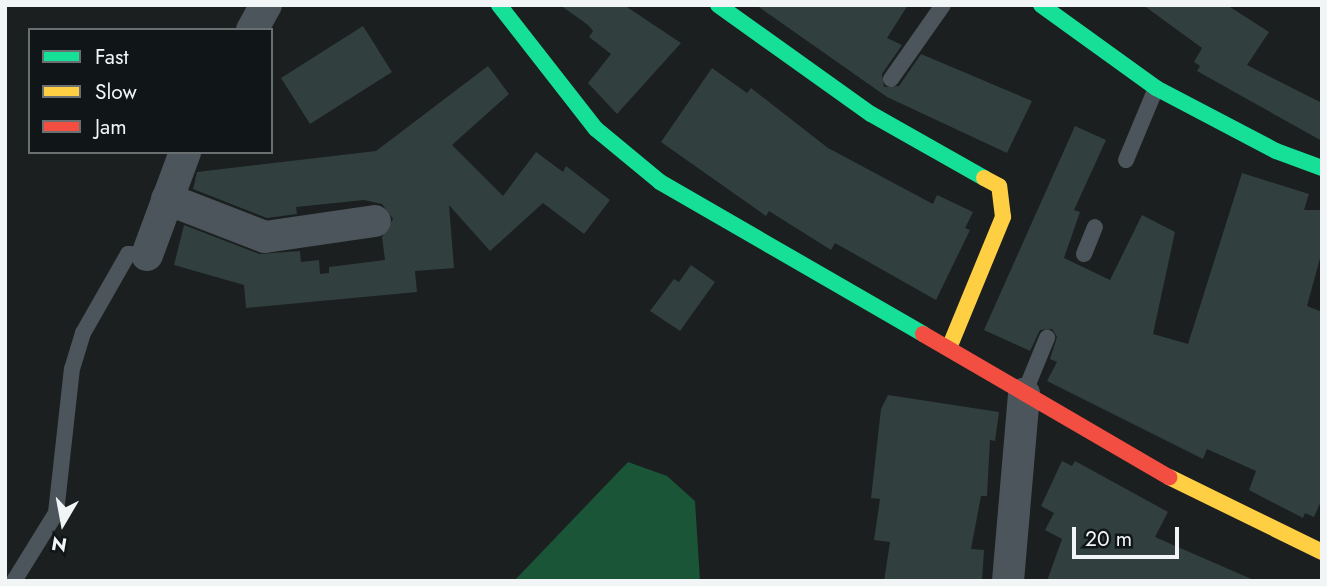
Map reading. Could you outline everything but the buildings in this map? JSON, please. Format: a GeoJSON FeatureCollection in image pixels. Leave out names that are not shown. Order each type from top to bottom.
{"type":"FeatureCollection","features":[{"type":"Feature","properties":{"kind":"street"},"geometry":{"type":"LineString","coordinates":[[253,28],[266,5]]}},
{"type":"Feature","properties":{"kind":"street"},"geometry":{"type":"LineString","coordinates":[[499,5],[596,129],[660,182],[1199,494],[1322,552]]}},
{"type":"Feature","properties":{"kind":"street"},"geometry":{"type":"LineString","coordinates":[[718,5],[871,114],[999,187],[1003,217],[949,348]]}},
{"type":"Feature","properties":{"kind":"street"},"geometry":{"type":"LineString","coordinates":[[1041,5],[1156,88],[1276,151],[1322,168]]}},
{"type":"Feature","properties":{"kind":"street"},"geometry":{"type":"LineString","coordinates":[[147,255],[184,154]]}},
{"type":"Feature","properties":{"kind":"street"},"geometry":{"type":"LineString","coordinates":[[167,199],[265,237],[374,221]]}},
{"type":"Feature","properties":{"kind":"street"},"geometry":{"type":"LineString","coordinates":[[1008,581],[1024,394]]}},
{"type":"Feature","properties":{"kind":"lane"},"geometry":{"type":"LineString","coordinates":[[891,79],[943,5]]}},
{"type":"Feature","properties":{"kind":"lane"},"geometry":{"type":"LineString","coordinates":[[1126,160],[1156,88]]}},
{"type":"Feature","properties":{"kind":"lane"},"geometry":{"type":"LineString","coordinates":[[1084,254],[1095,226]]}},
{"type":"Feature","properties":{"kind":"lane"},"geometry":{"type":"LineString","coordinates":[[14,581],[56,513],[72,369],[83,333],[128,254],[147,255]]}},
{"type":"Feature","properties":{"kind":"lane"},"geometry":{"type":"LineString","coordinates":[[1024,394],[1047,338]]}},
{"type":"Feature","properties":{"kind":"green space"},"geometry":{"type":"Polygon","coordinates":[[[628,462],[667,476],[695,501],[700,581],[514,581],[628,462]]]}},
{"type":"Feature","properties":{"kind":"traffic: fast"},"geometry":{"type":"LineString","coordinates":[[499,5],[596,129],[660,182],[923,334]]}},
{"type":"Feature","properties":{"kind":"traffic: fast"},"geometry":{"type":"LineString","coordinates":[[718,5],[871,114],[984,178]]}},
{"type":"Feature","properties":{"kind":"traffic: fast"},"geometry":{"type":"LineString","coordinates":[[1041,5],[1156,88],[1276,151],[1322,168]]}},
{"type":"Feature","properties":{"kind":"traffic: slow"},"geometry":{"type":"LineString","coordinates":[[949,348],[1003,217],[999,186],[984,178]]}},
{"type":"Feature","properties":{"kind":"traffic: slow"},"geometry":{"type":"LineString","coordinates":[[1169,477],[1322,552]]}},
{"type":"Feature","properties":{"kind":"traffic: jam"},"geometry":{"type":"LineString","coordinates":[[923,334],[1169,477]]}}]}
